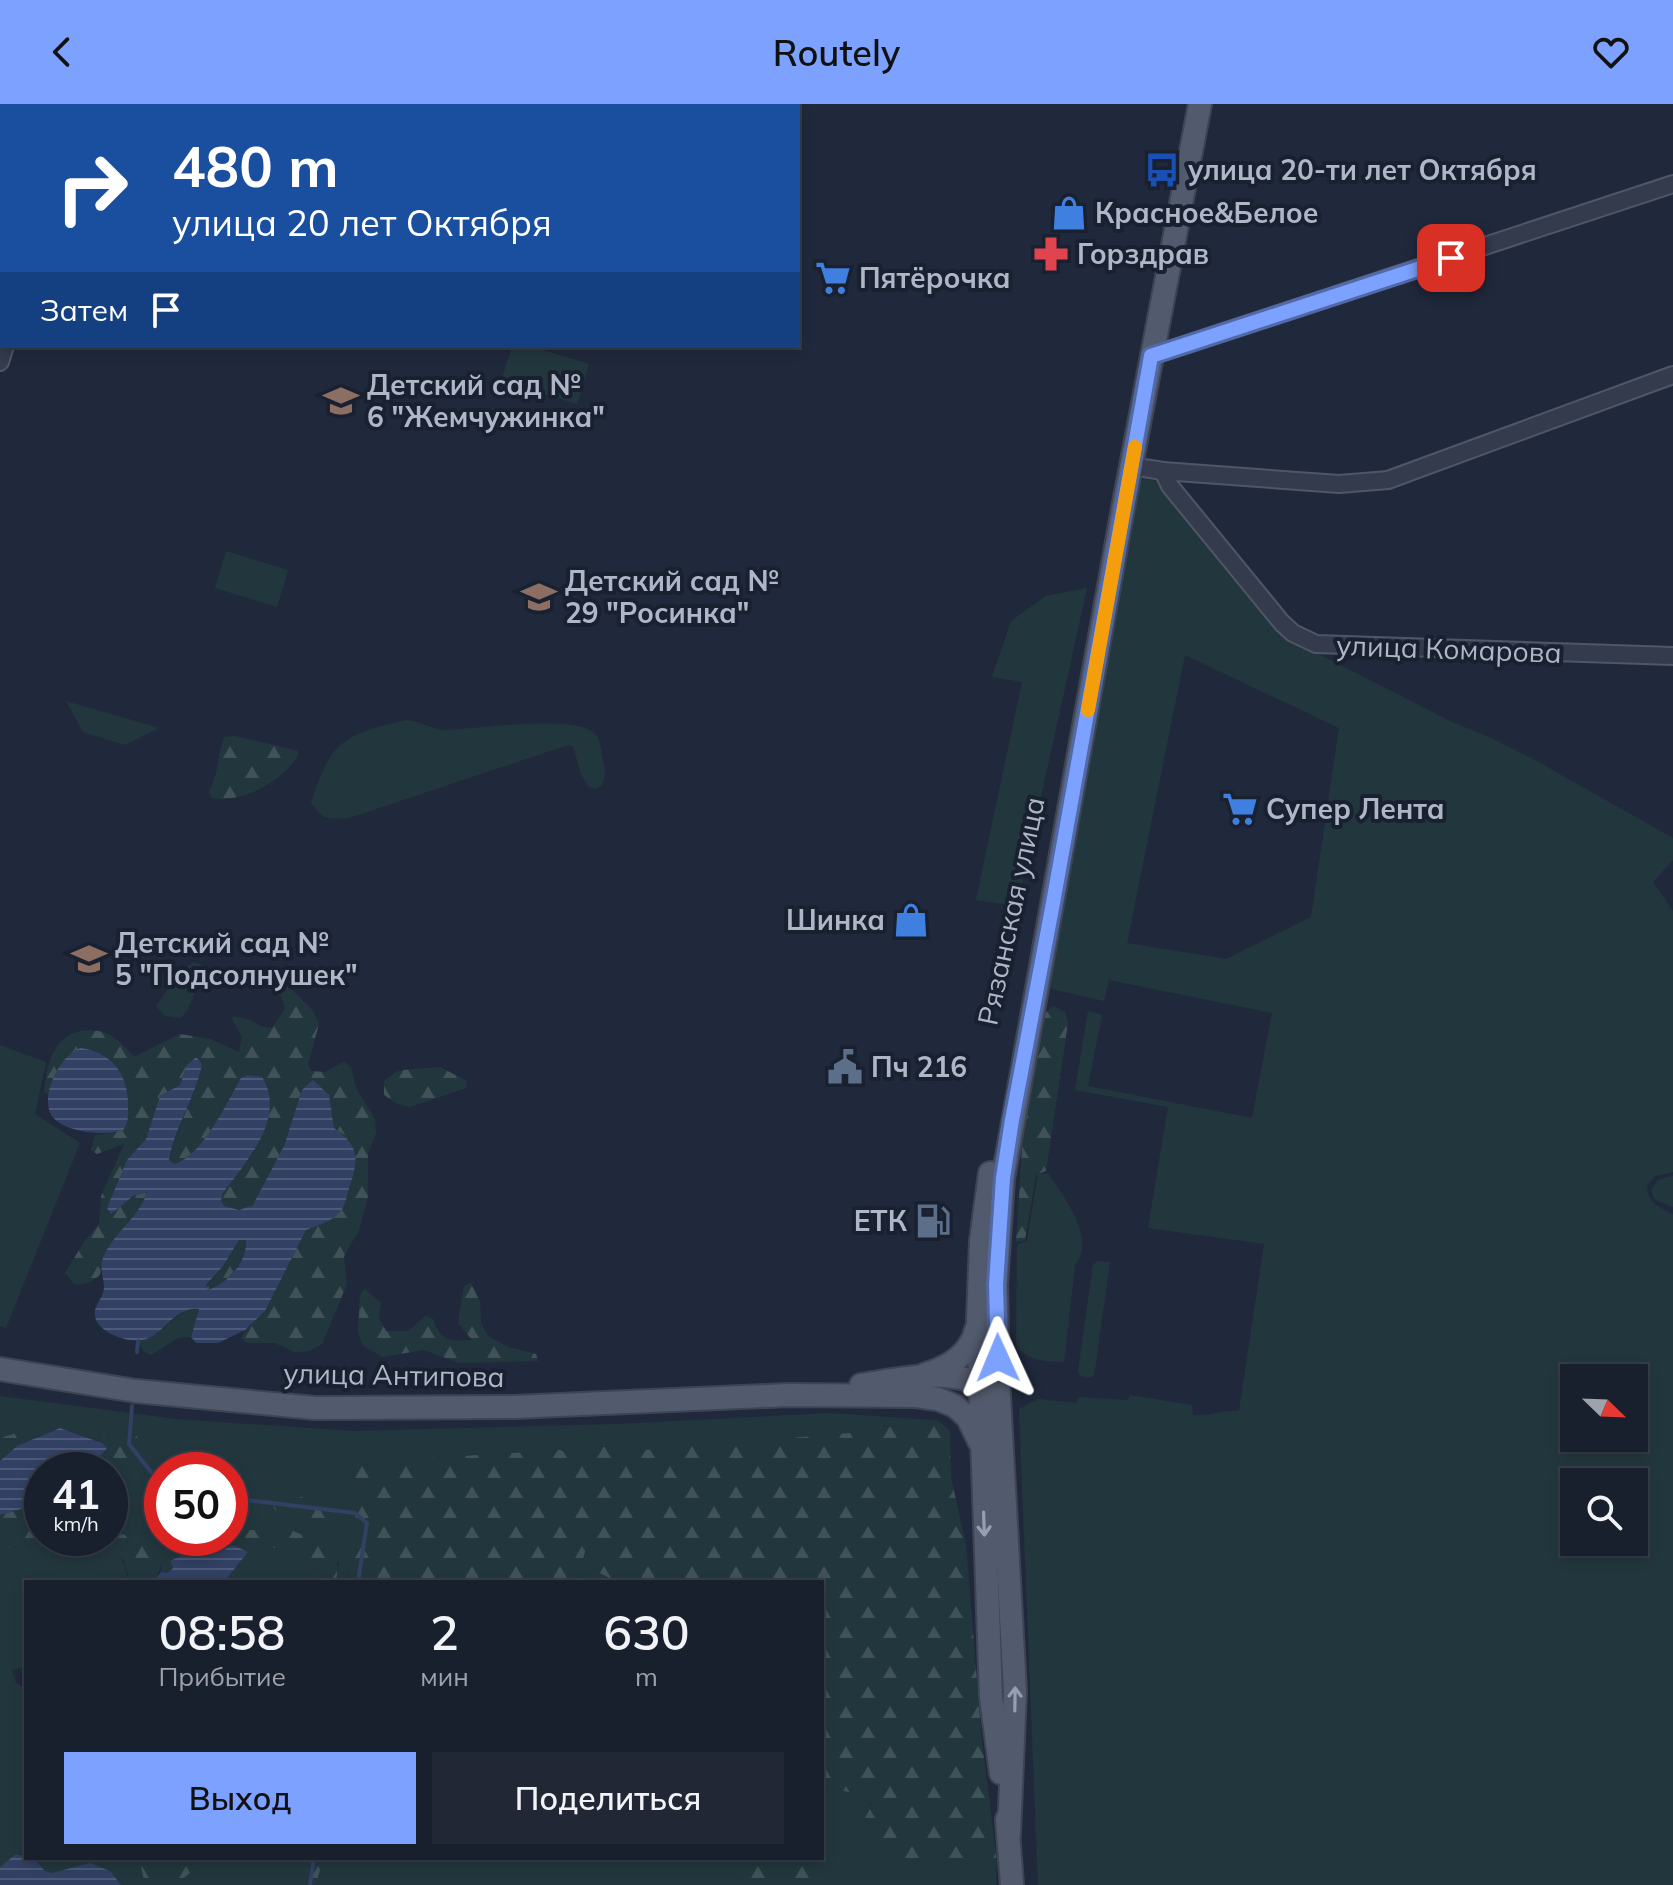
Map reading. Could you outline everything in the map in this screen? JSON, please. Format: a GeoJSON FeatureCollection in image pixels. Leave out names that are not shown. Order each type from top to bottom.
{"type":"FeatureCollection","features":[{"type":"Feature","properties":{"kind":"main road","name":"Рязанская улица"},"geometry":{"type":"LineString","coordinates":[[992,1447],[998,1358],[996,1285],[1003,1178],[1151,356],[1200,104]]}},
{"type":"Feature","properties":{"kind":"main road","name":"Рязанская улица"},"geometry":{"type":"LineString","coordinates":[[979,1384],[981,1241],[997,1133],[1118,548]]}},
{"type":"Feature","properties":{"kind":"main road"},"geometry":{"type":"LineString","coordinates":[[916,1386],[955,1361],[974,1338],[978,1321]]}},
{"type":"Feature","properties":{"kind":"main road"},"geometry":{"type":"LineString","coordinates":[[998,1358],[991,1375],[979,1384],[992,1398],[992,1447],[1015,1691],[1009,1833],[1012,1885]]}},
{"type":"Feature","properties":{"kind":"main road","name":"улица Антипова"},"geometry":{"type":"LineString","coordinates":[[0,1369],[136,1391],[315,1408],[514,1407],[789,1395],[916,1386],[945,1376],[979,1384]]}},
{"type":"Feature","properties":{"kind":"main road","name":"улица Антипова"},"geometry":{"type":"LineString","coordinates":[[916,1386],[955,1406],[992,1447]]}},
{"type":"Feature","properties":{"kind":"street"},"geometry":{"type":"LineString","coordinates":[[1151,356],[1673,184]]}},
{"type":"Feature","properties":{"kind":"street"},"geometry":{"type":"LineString","coordinates":[[1131,466],[1339,484],[1388,480],[1673,375]]}},
{"type":"Feature","properties":{"kind":"street","name":"улица Комарова"},"geometry":{"type":"LineString","coordinates":[[1163,471],[1170,486],[1282,623],[1293,633],[1316,644],[1673,656]]}},
{"type":"Feature","properties":{"kind":"green space"},"geometry":{"type":"Polygon","coordinates":[[[511,348],[537,348],[589,364],[577,404],[501,381],[511,348]]]}},
{"type":"Feature","properties":{"kind":"green space"},"geometry":{"type":"Polygon","coordinates":[[[1144,479],[1158,481],[1287,638],[1452,722],[1533,759],[1673,838],[1673,860],[1653,882],[1673,911],[1673,1172],[1655,1176],[1647,1186],[1658,1207],[1673,1214],[1673,1885],[1038,1885],[1019,1409],[1038,1399],[1076,1403],[1079,1397],[1128,1400],[1130,1395],[1192,1405],[1193,1415],[1239,1411],[1264,1244],[1148,1228],[1168,1107],[1075,1090],[1088,1011],[1102,1015],[1088,1086],[1252,1118],[1272,1013],[1109,980],[1104,1001],[1052,989],[1042,978],[1139,484],[1144,479]],[[1185,655],[1127,943],[1226,959],[1311,917],[1339,728],[1185,655]]]}},
{"type":"Feature","properties":{"kind":"green space"},"geometry":{"type":"Polygon","coordinates":[[[226,551],[288,570],[277,607],[215,588],[226,551]]]}},
{"type":"Feature","properties":{"kind":"green space"},"geometry":{"type":"Polygon","coordinates":[[[1087,588],[1017,906],[976,900],[1022,682],[992,677],[1011,621],[1046,596],[1087,588]]]}},
{"type":"Feature","properties":{"kind":"green space"},"geometry":{"type":"Polygon","coordinates":[[[66,701],[159,728],[125,745],[83,732],[66,701]]]}},
{"type":"Feature","properties":{"kind":"green space"},"geometry":{"type":"Polygon","coordinates":[[[406,720],[443,730],[546,723],[583,727],[599,740],[605,774],[602,785],[595,789],[589,787],[581,774],[573,746],[568,745],[349,818],[331,818],[319,813],[311,802],[334,752],[354,736],[406,720]]]}},
{"type":"Feature","properties":{"kind":"green space"},"geometry":{"type":"Polygon","coordinates":[[[235,736],[298,751],[298,755],[272,782],[248,794],[211,798],[209,791],[224,737],[235,736]]]}},
{"type":"Feature","properties":{"kind":"green space"},"geometry":{"type":"Polygon","coordinates":[[[194,962],[221,973],[249,976],[225,982],[203,981],[180,1018],[165,1016],[156,1006],[182,970],[194,962]]]}},
{"type":"Feature","properties":{"kind":"green space"},"geometry":{"type":"Polygon","coordinates":[[[259,979],[281,979],[313,1011],[319,1024],[308,1064],[311,1071],[325,1072],[344,1062],[351,1067],[356,1088],[375,1119],[376,1133],[368,1153],[368,1197],[359,1230],[344,1256],[347,1284],[322,1344],[309,1351],[295,1352],[275,1343],[247,1343],[241,1338],[265,1311],[306,1230],[332,1219],[346,1136],[334,1128],[329,1095],[302,1090],[282,1150],[261,1194],[247,1207],[224,1207],[221,1200],[223,1193],[254,1152],[241,1078],[195,1151],[174,1164],[169,1160],[199,1076],[202,1064],[195,1057],[187,1065],[180,1085],[160,1096],[146,1139],[127,1160],[111,1214],[133,1196],[147,1192],[142,1203],[108,1251],[100,1275],[88,1282],[74,1284],[65,1273],[99,1224],[101,1196],[124,1144],[97,1154],[91,1150],[95,1135],[116,1133],[51,1087],[50,1096],[44,1092],[55,1049],[71,1034],[86,1030],[109,1035],[134,1057],[180,1034],[210,1039],[239,1052],[242,1037],[231,1017],[244,1018],[272,1028],[285,1009],[281,996],[262,986],[259,979]]]}},
{"type":"Feature","properties":{"kind":"green space"},"geometry":{"type":"Polygon","coordinates":[[[1053,1006],[1065,1012],[1068,1023],[1046,1171],[1036,1175],[1025,1240],[1016,1242],[1024,1116],[1044,1014],[1053,1006]]]}},
{"type":"Feature","properties":{"kind":"green space"},"geometry":{"type":"Polygon","coordinates":[[[0,1045],[46,1062],[35,1114],[80,1143],[6,1328],[0,1326],[0,1045]]]}},
{"type":"Feature","properties":{"kind":"green space"},"geometry":{"type":"Polygon","coordinates":[[[440,1067],[467,1081],[466,1088],[410,1107],[384,1095],[384,1081],[396,1072],[440,1067]]]}},
{"type":"Feature","properties":{"kind":"green space"},"geometry":{"type":"Polygon","coordinates":[[[1048,1173],[1069,1205],[1082,1242],[1081,1254],[1075,1265],[1064,1362],[1028,1356],[1017,1349],[1016,1340],[1017,1245],[1027,1241],[1038,1174],[1048,1173]]]}},
{"type":"Feature","properties":{"kind":"green space"},"geometry":{"type":"Polygon","coordinates":[[[1673,1176],[1673,1207],[1654,1199],[1651,1190],[1658,1180],[1673,1176]]]}},
{"type":"Feature","properties":{"kind":"green space"},"geometry":{"type":"Polygon","coordinates":[[[239,1239],[246,1240],[239,1264],[229,1277],[208,1290],[206,1286],[223,1266],[239,1239]]]}},
{"type":"Feature","properties":{"kind":"green space"},"geometry":{"type":"Polygon","coordinates":[[[1097,1261],[1110,1262],[1094,1376],[1087,1378],[1078,1371],[1093,1265],[1097,1261]]]}},
{"type":"Feature","properties":{"kind":"green space"},"geometry":{"type":"Polygon","coordinates":[[[471,1283],[480,1302],[481,1323],[488,1336],[508,1347],[536,1354],[538,1361],[459,1363],[424,1350],[382,1357],[363,1345],[358,1332],[360,1294],[365,1289],[381,1303],[379,1318],[386,1331],[408,1331],[426,1316],[433,1319],[443,1336],[458,1341],[472,1340],[458,1323],[464,1286],[471,1283]]]}},
{"type":"Feature","properties":{"kind":"green space"},"geometry":{"type":"Polygon","coordinates":[[[191,1308],[199,1308],[191,1337],[178,1338],[151,1355],[144,1352],[138,1341],[191,1308]]]}},
{"type":"Feature","properties":{"kind":"green space"},"geometry":{"type":"Polygon","coordinates":[[[0,1396],[176,1419],[353,1431],[616,1424],[831,1413],[932,1420],[897,1428],[883,1425],[871,1440],[865,1442],[643,1450],[598,1446],[587,1462],[560,1450],[379,1461],[357,1467],[353,1473],[359,1502],[351,1522],[348,1580],[336,1580],[339,1563],[270,1524],[248,1530],[248,1452],[144,1452],[144,1533],[128,1535],[128,1461],[132,1458],[130,1434],[96,1440],[60,1428],[35,1438],[23,1431],[0,1438],[0,1396]]]}},
{"type":"Feature","properties":{"kind":"green space"},"geometry":{"type":"Polygon","coordinates":[[[932,1420],[939,1421],[950,1431],[951,1477],[966,1546],[982,1742],[997,1862],[961,1860],[914,1863],[893,1857],[865,1818],[872,1805],[849,1792],[824,1790],[824,1580],[614,1580],[599,1573],[586,1548],[578,1580],[348,1580],[351,1522],[359,1502],[353,1473],[357,1467],[379,1461],[560,1450],[587,1462],[591,1448],[598,1446],[643,1450],[850,1433],[865,1442],[871,1440],[875,1426],[897,1427],[932,1420]]]}},
{"type":"Feature","properties":{"kind":"green space"},"geometry":{"type":"Polygon","coordinates":[[[23,1431],[35,1438],[17,1446],[0,1461],[0,1438],[23,1431]]]}},
{"type":"Feature","properties":{"kind":"green space"},"geometry":{"type":"Polygon","coordinates":[[[108,1436],[137,1436],[137,1449],[128,1461],[128,1452],[100,1452],[102,1443],[96,1440],[108,1436]]]}},
{"type":"Feature","properties":{"kind":"green space"},"geometry":{"type":"Polygon","coordinates":[[[313,1493],[321,1495],[333,1513],[327,1518],[308,1522],[286,1517],[272,1505],[270,1497],[292,1500],[313,1493]]]}},
{"type":"Feature","properties":{"kind":"green space"},"geometry":{"type":"Polygon","coordinates":[[[24,1508],[24,1546],[0,1546],[0,1515],[24,1508]]]}},
{"type":"Feature","properties":{"kind":"green space"},"geometry":{"type":"Polygon","coordinates":[[[278,1525],[328,1545],[336,1557],[336,1580],[322,1580],[321,1570],[290,1550],[269,1547],[248,1552],[248,1530],[278,1525]]]}},
{"type":"Feature","properties":{"kind":"green space"},"geometry":{"type":"Polygon","coordinates":[[[143,1534],[144,1556],[162,1556],[162,1562],[154,1580],[126,1580],[124,1560],[118,1556],[128,1556],[128,1535],[143,1534]]]}},
{"type":"Feature","properties":{"kind":"green space"},"geometry":{"type":"Polygon","coordinates":[[[0,1546],[23,1546],[24,1556],[120,1556],[127,1574],[126,1580],[24,1580],[24,1667],[12,1670],[16,1683],[24,1687],[24,1855],[16,1854],[0,1867],[0,1546]]]}},
{"type":"Feature","properties":{"kind":"green space"},"geometry":{"type":"Polygon","coordinates":[[[269,1547],[290,1550],[321,1570],[322,1580],[226,1580],[248,1556],[248,1552],[269,1547]]]}},
{"type":"Feature","properties":{"kind":"green space"},"geometry":{"type":"Polygon","coordinates":[[[585,1547],[599,1573],[614,1580],[577,1580],[585,1547]]]}},
{"type":"Feature","properties":{"kind":"green space"},"geometry":{"type":"Polygon","coordinates":[[[162,1556],[181,1556],[170,1561],[173,1568],[168,1573],[161,1572],[162,1556]]]}},
{"type":"Feature","properties":{"kind":"green space"},"geometry":{"type":"Polygon","coordinates":[[[824,1790],[859,1794],[872,1806],[865,1818],[885,1849],[914,1863],[961,1860],[997,1862],[996,1885],[833,1885],[819,1860],[824,1860],[824,1790]]]}},
{"type":"Feature","properties":{"kind":"green space"},"geometry":{"type":"Polygon","coordinates":[[[35,1860],[136,1860],[145,1885],[121,1885],[109,1872],[88,1864],[55,1874],[35,1860]]]}},
{"type":"Feature","properties":{"kind":"green space"},"geometry":{"type":"Polygon","coordinates":[[[136,1860],[213,1860],[211,1866],[190,1873],[175,1885],[145,1885],[136,1860]]]}},
{"type":"Feature","properties":{"kind":"green space"},"geometry":{"type":"Polygon","coordinates":[[[213,1860],[296,1860],[291,1885],[175,1885],[190,1873],[211,1866],[213,1860]]]}},
{"type":"Feature","properties":{"kind":"green space"},"geometry":{"type":"Polygon","coordinates":[[[296,1860],[322,1860],[316,1885],[291,1885],[296,1860]]]}},
{"type":"Feature","properties":{"kind":"green space"},"geometry":{"type":"Polygon","coordinates":[[[322,1860],[718,1860],[724,1870],[743,1880],[744,1885],[316,1885],[322,1860]]]}},
{"type":"Feature","properties":{"kind":"green space"},"geometry":{"type":"Polygon","coordinates":[[[718,1860],[819,1860],[833,1885],[744,1885],[743,1880],[724,1870],[718,1860]]]}},
{"type":"Feature","properties":{"kind":"water"},"geometry":{"type":"Polygon","coordinates":[[[81,1048],[110,1060],[122,1076],[128,1095],[127,1122],[123,1130],[85,1132],[65,1126],[52,1116],[48,1098],[54,1077],[66,1058],[81,1048]]]}},
{"type":"Feature","properties":{"kind":"water"},"geometry":{"type":"Polygon","coordinates":[[[196,1057],[202,1064],[172,1147],[169,1160],[174,1164],[204,1140],[241,1078],[248,1075],[262,1077],[268,1092],[270,1108],[267,1123],[252,1153],[223,1193],[221,1200],[224,1206],[239,1210],[253,1205],[284,1146],[302,1090],[313,1080],[329,1095],[334,1128],[353,1148],[355,1169],[342,1210],[329,1221],[306,1230],[265,1311],[245,1330],[218,1343],[196,1343],[191,1337],[199,1309],[190,1309],[149,1338],[127,1340],[104,1330],[96,1318],[95,1311],[104,1291],[101,1266],[107,1249],[138,1210],[147,1192],[133,1196],[111,1214],[107,1208],[127,1160],[146,1139],[160,1096],[180,1085],[187,1065],[196,1057]],[[239,1240],[223,1266],[206,1285],[208,1290],[235,1271],[243,1256],[246,1240],[239,1240]]]}},
{"type":"Feature","properties":{"kind":"water"},"geometry":{"type":"Polygon","coordinates":[[[60,1428],[102,1443],[107,1448],[104,1452],[24,1452],[24,1508],[0,1515],[0,1461],[17,1446],[60,1428]]]}},
{"type":"Feature","properties":{"kind":"water"},"geometry":{"type":"Polygon","coordinates":[[[181,1556],[245,1556],[226,1580],[155,1580],[161,1572],[168,1573],[173,1568],[170,1561],[181,1556]]]}},
{"type":"Feature","properties":{"kind":"water"},"geometry":{"type":"Polygon","coordinates":[[[16,1854],[24,1856],[24,1860],[35,1860],[45,1871],[52,1873],[90,1863],[110,1871],[121,1885],[0,1885],[0,1867],[16,1854]]]}},
{"type":"Feature","properties":{"kind":"waterway"},"geometry":{"type":"LineString","coordinates":[[137,1352],[138,1341]]}},
{"type":"Feature","properties":{"kind":"waterway"},"geometry":{"type":"LineString","coordinates":[[132,1406],[129,1444],[144,1463]]}},
{"type":"Feature","properties":{"kind":"waterway"},"geometry":{"type":"LineString","coordinates":[[248,1500],[355,1513],[367,1523],[358,1580]]}},
{"type":"Feature","properties":{"kind":"waterway"},"geometry":{"type":"LineString","coordinates":[[310,1885],[314,1860]]}},
{"type":"Feature","properties":{"kind":"slow traffic"},"geometry":{"type":"LineString","coordinates":[[1088,710],[1135,447]]}},
{"type":"Feature","properties":{"kind":"place","name":"улица 20-ти лет Октября"},"geometry":{"type":"Point","coordinates":[1162,170]}},
{"type":"Feature","properties":{"kind":"place","name":"Красное&Белое"},"geometry":{"type":"Point","coordinates":[1069,213]}},
{"type":"Feature","properties":{"kind":"place","name":"Горздрав"},"geometry":{"type":"Point","coordinates":[1051,254]}},
{"type":"Feature","properties":{"kind":"place","name":"Пятёрочка"},"geometry":{"type":"Point","coordinates":[833,278]}},
{"type":"Feature","properties":{"kind":"place","name":"Детский сад № 6 \"Жемчужинка\""},"geometry":{"type":"Point","coordinates":[341,401]}},
{"type":"Feature","properties":{"kind":"place","name":"Детский сад № 29 \"Росинка\""},"geometry":{"type":"Point","coordinates":[539,597]}},
{"type":"Feature","properties":{"kind":"place","name":"Супер Лента"},"geometry":{"type":"Point","coordinates":[1240,809]}},
{"type":"Feature","properties":{"kind":"place","name":"Шинка"},"geometry":{"type":"Point","coordinates":[911,920]}},
{"type":"Feature","properties":{"kind":"place","name":"Детский сад № 5 \"Подсолнушек\""},"geometry":{"type":"Point","coordinates":[89,959]}},
{"type":"Feature","properties":{"kind":"place","name":"Пч 216"},"geometry":{"type":"Point","coordinates":[845,1067]}},
{"type":"Feature","properties":{"kind":"place","name":"ЕТК"},"geometry":{"type":"Point","coordinates":[933,1221]}},
{"type":"Feature","properties":{"kind":"route"},"geometry":{"type":"LineString","coordinates":[[998,1358],[996,1285],[1003,1178],[1151,356],[1451,258]]}}]}
